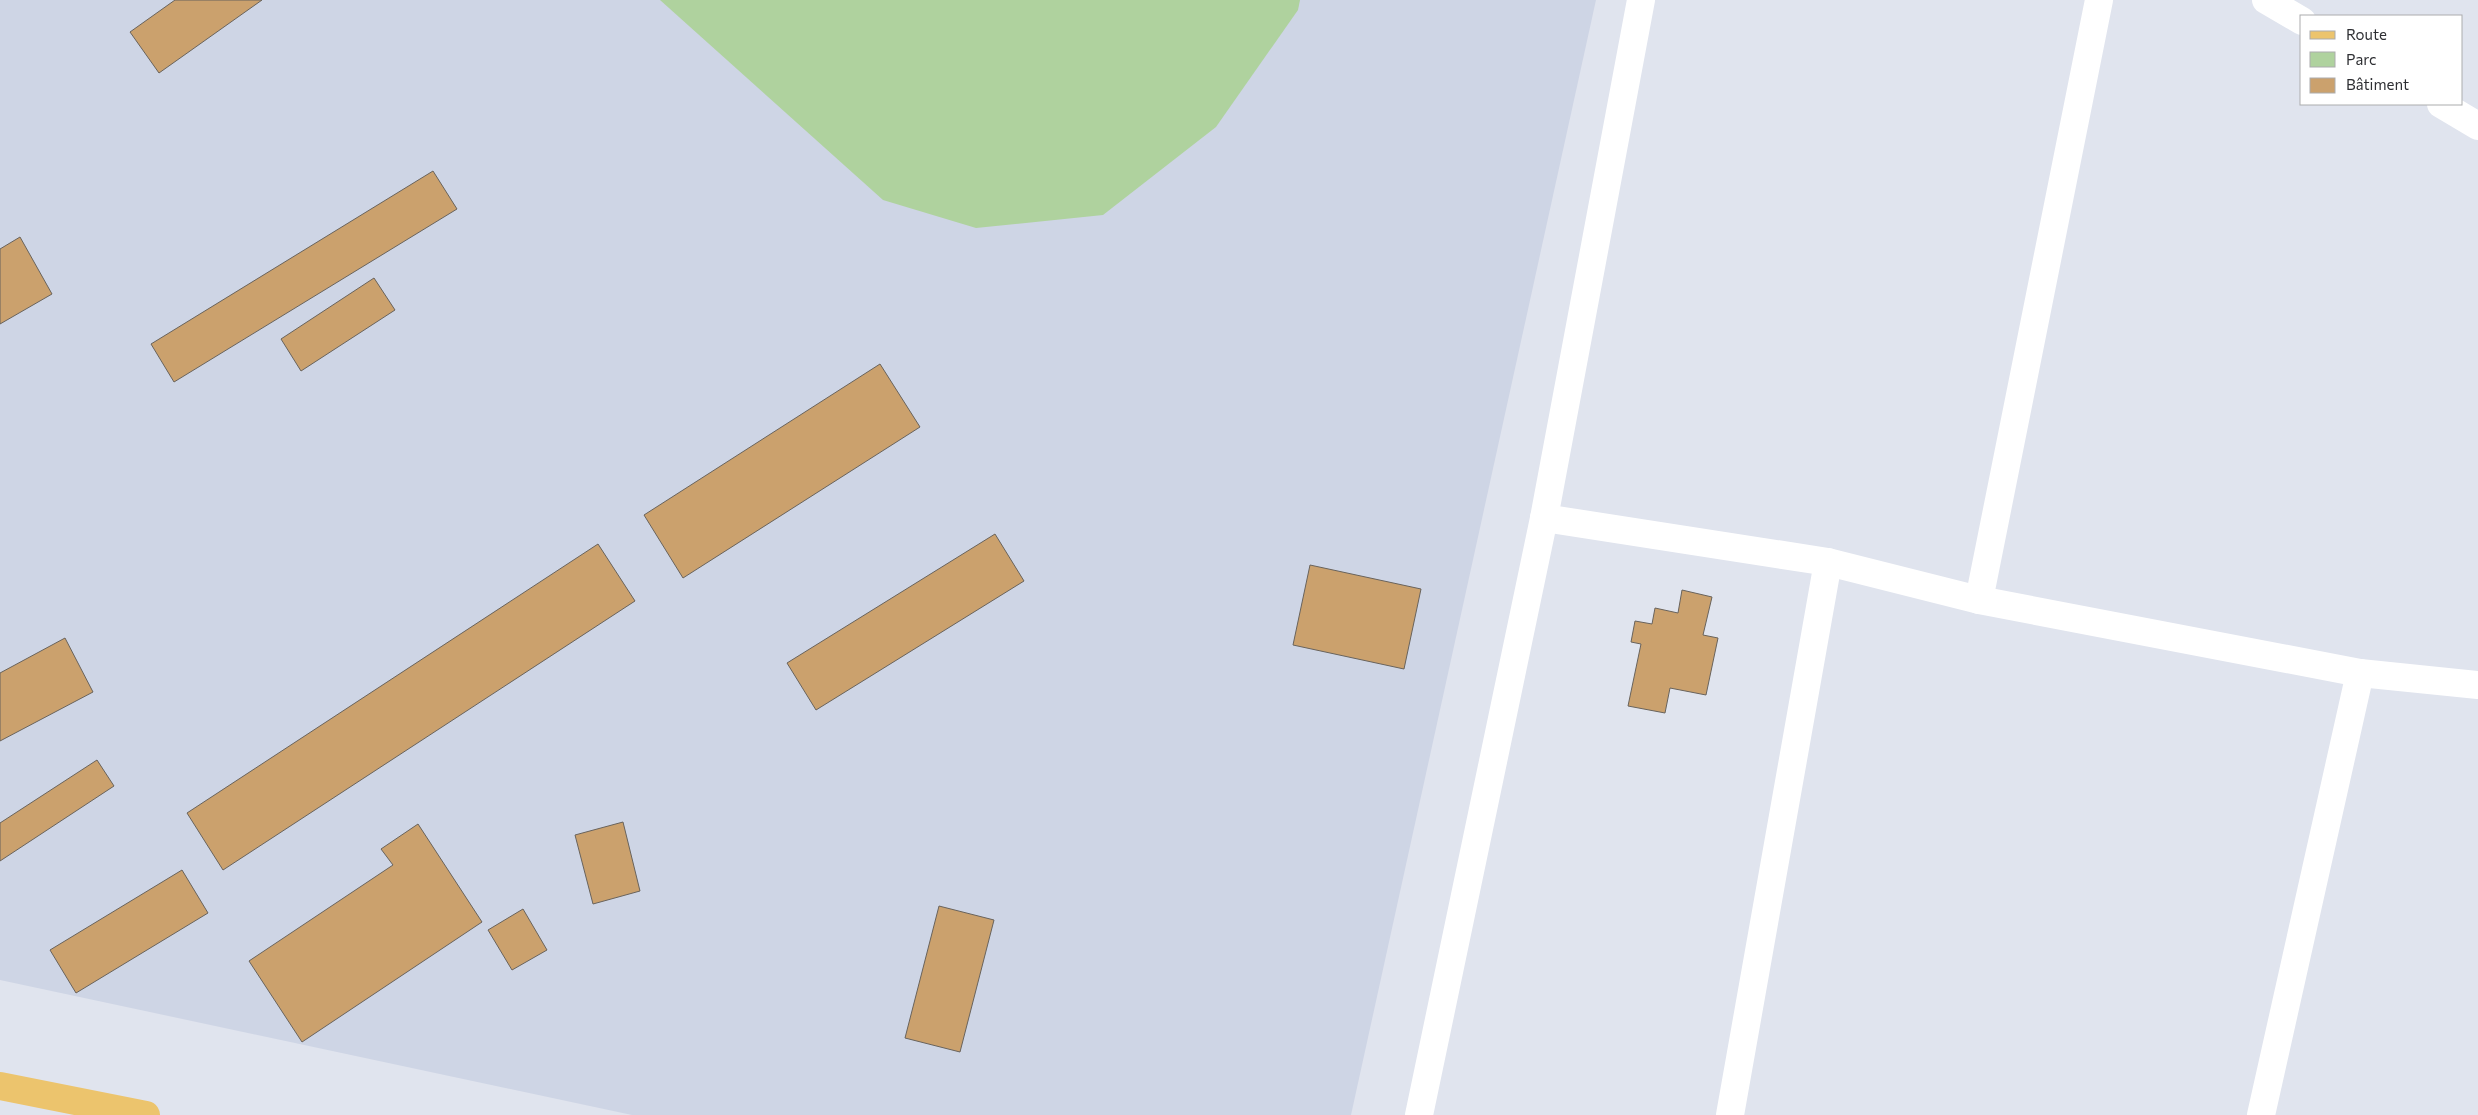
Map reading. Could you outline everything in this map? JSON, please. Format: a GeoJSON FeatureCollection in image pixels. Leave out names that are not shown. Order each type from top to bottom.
{"type":"FeatureCollection","features":[{"type":"Feature","properties":{"kind":"main road"},"geometry":{"type":"LineString","coordinates":[[0,1086],[146,1115]]}},
{"type":"Feature","properties":{"kind":"street"},"geometry":{"type":"LineString","coordinates":[[1419,1115],[1544,518],[1641,0]]}},
{"type":"Feature","properties":{"kind":"street"},"geometry":{"type":"LineString","coordinates":[[1979,600],[2100,0]]}},
{"type":"Feature","properties":{"kind":"street"},"geometry":{"type":"LineString","coordinates":[[2266,0],[2300,20]]}},
{"type":"Feature","properties":{"kind":"street"},"geometry":{"type":"LineString","coordinates":[[2443,105],[2478,126]]}},
{"type":"Feature","properties":{"kind":"street"},"geometry":{"type":"LineString","coordinates":[[1544,518],[1828,562],[1979,600],[2360,673],[2478,685]]}},
{"type":"Feature","properties":{"kind":"street"},"geometry":{"type":"LineString","coordinates":[[1730,1115],[1828,562]]}},
{"type":"Feature","properties":{"kind":"street"},"geometry":{"type":"LineString","coordinates":[[2261,1115],[2360,673]]}},
{"type":"Feature","properties":{"kind":"shaded area"},"geometry":{"type":"Polygon","coordinates":[[[0,0],[1596,0],[1351,1115],[632,1115],[0,980],[0,0]]]}},
{"type":"Feature","properties":{"kind":"green space"},"geometry":{"type":"Polygon","coordinates":[[[660,0],[1300,0],[1298,10],[1216,127],[1103,215],[976,228],[883,200],[660,0]]]}},
{"type":"Feature","properties":{"kind":"building"},"geometry":{"type":"Polygon","coordinates":[[[175,0],[262,0],[159,73],[130,32],[175,0]]]}},
{"type":"Feature","properties":{"kind":"building"},"geometry":{"type":"Polygon","coordinates":[[[433,171],[457,209],[174,382],[151,344],[433,171]]]}},
{"type":"Feature","properties":{"kind":"building"},"geometry":{"type":"Polygon","coordinates":[[[20,237],[52,294],[0,324],[0,249],[20,237]]]}},
{"type":"Feature","properties":{"kind":"building"},"geometry":{"type":"Polygon","coordinates":[[[374,278],[395,310],[301,371],[281,339],[374,278]]]}},
{"type":"Feature","properties":{"kind":"building"},"geometry":{"type":"Polygon","coordinates":[[[880,364],[920,427],[683,578],[644,515],[880,364]]]}},
{"type":"Feature","properties":{"kind":"building"},"geometry":{"type":"Polygon","coordinates":[[[995,534],[1024,581],[816,710],[787,663],[995,534]]]}},
{"type":"Feature","properties":{"kind":"building"},"geometry":{"type":"Polygon","coordinates":[[[598,544],[635,601],[223,870],[187,813],[598,544]]]}},
{"type":"Feature","properties":{"kind":"building"},"geometry":{"type":"Polygon","coordinates":[[[1310,565],[1421,589],[1404,669],[1293,645],[1310,565]]]}},
{"type":"Feature","properties":{"kind":"building"},"geometry":{"type":"Polygon","coordinates":[[[1682,590],[1712,597],[1703,635],[1718,638],[1706,695],[1670,688],[1665,713],[1628,706],[1641,644],[1631,642],[1635,621],[1652,624],[1655,608],[1678,613],[1682,590]]]}},
{"type":"Feature","properties":{"kind":"building"},"geometry":{"type":"Polygon","coordinates":[[[65,638],[93,692],[0,741],[0,673],[65,638]]]}},
{"type":"Feature","properties":{"kind":"building"},"geometry":{"type":"Polygon","coordinates":[[[97,760],[114,786],[0,861],[0,823],[97,760]]]}},
{"type":"Feature","properties":{"kind":"building"},"geometry":{"type":"Polygon","coordinates":[[[623,822],[640,891],[593,904],[575,835],[623,822]]]}},
{"type":"Feature","properties":{"kind":"building"},"geometry":{"type":"Polygon","coordinates":[[[418,824],[482,922],[302,1042],[249,961],[393,865],[381,849],[418,824]]]}},
{"type":"Feature","properties":{"kind":"building"},"geometry":{"type":"Polygon","coordinates":[[[182,870],[208,913],[76,993],[50,950],[182,870]]]}},
{"type":"Feature","properties":{"kind":"building"},"geometry":{"type":"Polygon","coordinates":[[[939,906],[994,920],[960,1052],[905,1038],[939,906]]]}},
{"type":"Feature","properties":{"kind":"building"},"geometry":{"type":"Polygon","coordinates":[[[523,909],[547,950],[512,970],[488,930],[523,909]]]}}]}
